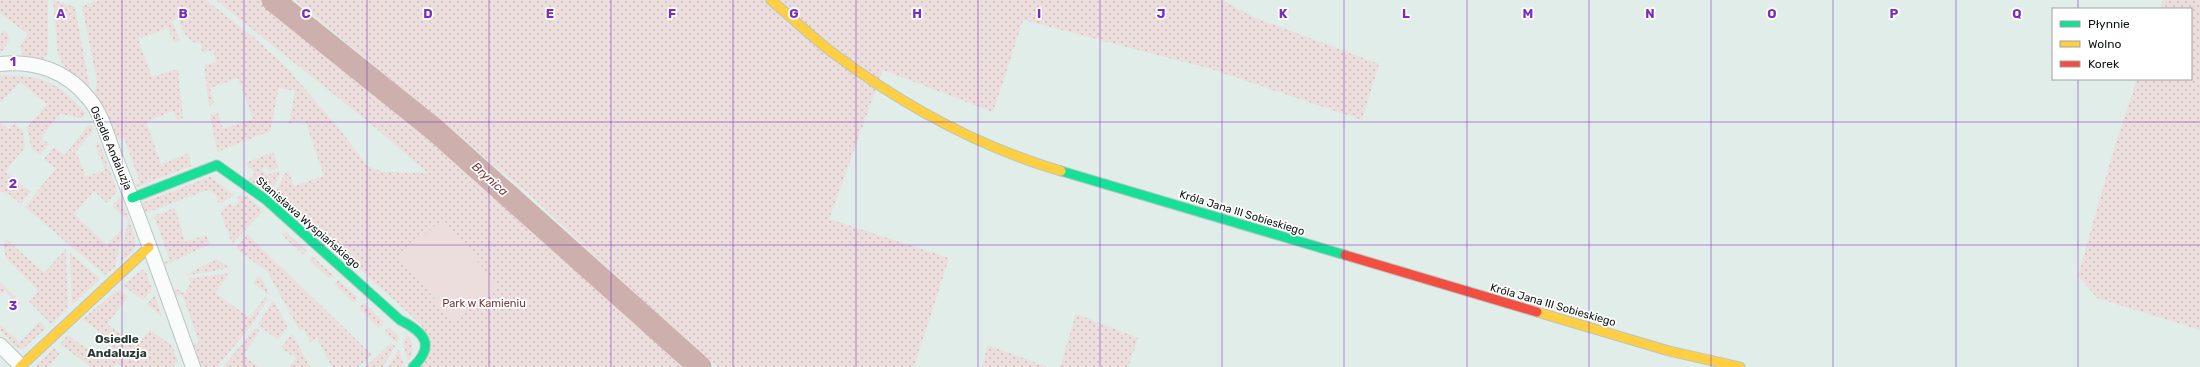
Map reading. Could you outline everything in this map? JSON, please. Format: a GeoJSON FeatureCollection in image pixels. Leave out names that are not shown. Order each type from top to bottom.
{"type":"FeatureCollection","features":[{"type":"Feature","properties":{"kind":"street","name":"Króla Jana III Sobieskiego"},"geometry":{"type":"LineString","coordinates":[[773,2],[833,53],[894,94],[936,119],[981,141],[1053,169],[1655,347],[1740,367]]}},
{"type":"Feature","properties":{"kind":"street","name":"Osiedle Andaluzja"},"geometry":{"type":"LineString","coordinates":[[0,64],[29,64],[53,70],[68,78],[89,99],[98,113],[132,198],[193,367]]}},
{"type":"Feature","properties":{"kind":"street","name":"Stanisława Wyspiańskiego"},"geometry":{"type":"LineString","coordinates":[[132,198],[217,165],[265,199],[400,320],[416,327],[425,339],[426,348],[423,358],[413,367]]}},
{"type":"Feature","properties":{"kind":"street"},"geometry":{"type":"LineString","coordinates":[[0,345],[20,366],[149,247]]}},
{"type":"Feature","properties":{"kind":"green space"},"geometry":{"type":"Polygon","coordinates":[[[0,0],[48,0],[48,51],[45,58],[37,60],[23,56],[20,46],[28,34],[0,13],[0,0]]]}},
{"type":"Feature","properties":{"kind":"green space"},"geometry":{"type":"Polygon","coordinates":[[[53,0],[75,7],[89,89],[64,66],[58,55],[53,0]]]}},
{"type":"Feature","properties":{"kind":"green space","name":"Park w Kamieniu"},"geometry":{"type":"Polygon","coordinates":[[[100,0],[206,0],[259,42],[286,67],[342,132],[367,166],[384,172],[428,173],[371,124],[216,0],[261,0],[459,160],[683,367],[421,367],[422,325],[275,193],[285,173],[289,172],[294,186],[324,176],[305,120],[289,124],[295,91],[279,88],[270,131],[217,152],[210,115],[218,113],[223,129],[253,119],[238,78],[210,88],[214,104],[209,106],[204,65],[216,62],[213,50],[202,53],[201,43],[196,43],[188,39],[178,18],[172,21],[180,40],[174,42],[168,28],[138,39],[152,77],[178,69],[183,118],[177,120],[173,111],[146,122],[161,164],[189,153],[191,166],[136,187],[135,185],[140,183],[124,137],[115,140],[94,98],[97,81],[82,6],[100,0]]]}},
{"type":"Feature","properties":{"kind":"green space"},"geometry":{"type":"Polygon","coordinates":[[[295,0],[1222,0],[1253,17],[1379,64],[1362,120],[1208,68],[1023,20],[993,112],[883,70],[829,219],[949,258],[914,367],[718,367],[682,338],[530,195],[295,0]]]}},
{"type":"Feature","properties":{"kind":"green space"},"geometry":{"type":"Polygon","coordinates":[[[2163,0],[2200,0],[2200,330],[2097,298],[2078,276],[2114,149],[2137,80],[2192,80],[2192,8],[2160,8],[2163,0]]]}},
{"type":"Feature","properties":{"kind":"green space"},"geometry":{"type":"Polygon","coordinates":[[[4,30],[8,34],[9,41],[0,54],[0,36],[4,30]]]}},
{"type":"Feature","properties":{"kind":"green space"},"geometry":{"type":"Polygon","coordinates":[[[0,75],[27,76],[49,82],[68,95],[86,114],[81,118],[60,114],[41,138],[49,144],[40,155],[31,147],[27,127],[47,104],[20,82],[0,103],[0,75]]]}},
{"type":"Feature","properties":{"kind":"green space"},"geometry":{"type":"Polygon","coordinates":[[[0,122],[9,129],[14,123],[23,131],[25,147],[5,172],[31,192],[21,204],[6,192],[0,192],[0,122]]]}},
{"type":"Feature","properties":{"kind":"green space"},"geometry":{"type":"Polygon","coordinates":[[[88,125],[92,125],[94,130],[76,152],[86,177],[105,170],[95,144],[99,142],[117,191],[107,203],[94,191],[74,214],[107,245],[123,228],[115,267],[105,275],[25,207],[56,168],[44,159],[54,147],[65,155],[88,125]]]}},
{"type":"Feature","properties":{"kind":"green space"},"geometry":{"type":"Polygon","coordinates":[[[273,152],[278,168],[269,171],[266,167],[261,169],[267,175],[279,171],[279,175],[274,185],[264,194],[247,182],[255,173],[245,163],[273,152]]]}},
{"type":"Feature","properties":{"kind":"green space"},"geometry":{"type":"Polygon","coordinates":[[[210,177],[234,195],[222,203],[218,202],[215,194],[207,190],[143,214],[140,206],[142,203],[210,177]]]}},
{"type":"Feature","properties":{"kind":"green space"},"geometry":{"type":"Polygon","coordinates":[[[238,196],[247,196],[263,211],[233,243],[221,213],[224,207],[230,204],[233,206],[239,202],[238,196]]]}},
{"type":"Feature","properties":{"kind":"green space"},"geometry":{"type":"Polygon","coordinates":[[[120,197],[133,231],[135,245],[133,251],[120,263],[128,220],[112,206],[120,197]]]}},
{"type":"Feature","properties":{"kind":"green space"},"geometry":{"type":"Polygon","coordinates":[[[175,208],[185,242],[206,235],[210,244],[163,266],[160,264],[170,260],[154,216],[175,208]]]}},
{"type":"Feature","properties":{"kind":"green space"},"geometry":{"type":"Polygon","coordinates":[[[443,219],[498,286],[454,322],[399,256],[443,219]]]}},
{"type":"Feature","properties":{"kind":"green space"},"geometry":{"type":"Polygon","coordinates":[[[285,231],[307,251],[304,255],[282,235],[285,231]]]}},
{"type":"Feature","properties":{"kind":"green space"},"geometry":{"type":"Polygon","coordinates":[[[247,234],[372,355],[358,367],[332,367],[317,338],[310,342],[304,329],[300,331],[267,271],[236,249],[247,234]]]}},
{"type":"Feature","properties":{"kind":"green space"},"geometry":{"type":"Polygon","coordinates":[[[7,240],[44,273],[66,249],[68,308],[51,324],[29,301],[39,291],[6,258],[3,245],[7,240]]]}},
{"type":"Feature","properties":{"kind":"green space"},"geometry":{"type":"Polygon","coordinates":[[[70,253],[100,279],[72,305],[70,253]]]}},
{"type":"Feature","properties":{"kind":"green space"},"geometry":{"type":"Polygon","coordinates":[[[312,256],[333,275],[330,279],[309,260],[312,256]]]}},
{"type":"Feature","properties":{"kind":"green space"},"geometry":{"type":"Polygon","coordinates":[[[216,259],[230,268],[184,276],[216,259]]]}},
{"type":"Feature","properties":{"kind":"green space"},"geometry":{"type":"Polygon","coordinates":[[[142,270],[146,272],[152,290],[143,300],[123,285],[142,270]]]}},
{"type":"Feature","properties":{"kind":"green space"},"geometry":{"type":"Polygon","coordinates":[[[230,273],[215,293],[250,318],[265,297],[267,300],[253,323],[217,367],[198,367],[190,345],[199,342],[182,294],[172,297],[170,291],[176,289],[185,293],[191,282],[187,279],[230,273]]]}},
{"type":"Feature","properties":{"kind":"green space"},"geometry":{"type":"Polygon","coordinates":[[[258,276],[262,279],[270,296],[253,283],[258,276]]]}},
{"type":"Feature","properties":{"kind":"green space"},"geometry":{"type":"Polygon","coordinates":[[[338,280],[358,298],[354,303],[334,284],[338,280]]]}},
{"type":"Feature","properties":{"kind":"green space"},"geometry":{"type":"Polygon","coordinates":[[[0,282],[21,303],[20,305],[5,291],[0,295],[0,282]]]}},
{"type":"Feature","properties":{"kind":"green space"},"geometry":{"type":"Polygon","coordinates":[[[118,289],[128,297],[107,324],[136,346],[150,330],[172,346],[178,361],[173,367],[122,367],[117,363],[113,367],[91,367],[60,344],[68,335],[101,359],[114,343],[83,319],[118,289]]]}},
{"type":"Feature","properties":{"kind":"green space"},"geometry":{"type":"Polygon","coordinates":[[[155,295],[162,317],[147,304],[155,295]]]}},
{"type":"Feature","properties":{"kind":"green space"},"geometry":{"type":"Polygon","coordinates":[[[273,300],[288,327],[278,340],[258,325],[273,300]]]}},
{"type":"Feature","properties":{"kind":"green space"},"geometry":{"type":"Polygon","coordinates":[[[364,303],[384,322],[379,328],[359,308],[364,303]]]}},
{"type":"Feature","properties":{"kind":"green space"},"geometry":{"type":"Polygon","coordinates":[[[1076,314],[1138,338],[1128,367],[1060,367],[1076,314]]]}},
{"type":"Feature","properties":{"kind":"green space"},"geometry":{"type":"Polygon","coordinates":[[[40,321],[46,328],[23,349],[16,347],[0,330],[0,325],[20,342],[40,321]]]}},
{"type":"Feature","properties":{"kind":"green space"},"geometry":{"type":"Polygon","coordinates":[[[389,327],[399,336],[397,343],[384,332],[389,327]]]}},
{"type":"Feature","properties":{"kind":"green space"},"geometry":{"type":"Polygon","coordinates":[[[255,328],[260,331],[243,355],[259,367],[223,367],[255,328]]]}},
{"type":"Feature","properties":{"kind":"green space"},"geometry":{"type":"Polygon","coordinates":[[[292,334],[310,367],[289,367],[296,358],[281,348],[292,334]]]}},
{"type":"Feature","properties":{"kind":"green space"},"geometry":{"type":"Polygon","coordinates":[[[407,334],[413,348],[412,355],[408,362],[403,342],[407,334]]]}},
{"type":"Feature","properties":{"kind":"green space"},"geometry":{"type":"Polygon","coordinates":[[[391,343],[395,346],[383,367],[365,367],[391,343]]]}},
{"type":"Feature","properties":{"kind":"green space"},"geometry":{"type":"Polygon","coordinates":[[[988,345],[1047,367],[982,367],[988,345]]]}},
{"type":"Feature","properties":{"kind":"green space"},"geometry":{"type":"Polygon","coordinates":[[[54,348],[60,353],[49,367],[35,367],[54,348]]]}},
{"type":"Feature","properties":{"kind":"green space"},"geometry":{"type":"Polygon","coordinates":[[[399,349],[404,367],[388,367],[399,349]]]}},
{"type":"Feature","properties":{"kind":"waterway","name":"Brynica"},"geometry":{"type":"LineString","coordinates":[[273,0],[435,130],[700,367]]}},
{"type":"Feature","properties":{"kind":"traffic: fast"},"geometry":{"type":"LineString","coordinates":[[132,198],[217,165],[265,199],[400,320],[421,334],[424,340],[424,352],[413,367]]}},
{"type":"Feature","properties":{"kind":"traffic: fast"},"geometry":{"type":"LineString","coordinates":[[1061,171],[1345,255]]}},
{"type":"Feature","properties":{"kind":"traffic: slow"},"geometry":{"type":"LineString","coordinates":[[771,0],[833,53],[886,90],[913,106],[971,137],[1000,150],[1061,171]]}},
{"type":"Feature","properties":{"kind":"traffic: slow"},"geometry":{"type":"LineString","coordinates":[[20,367],[149,247]]}},
{"type":"Feature","properties":{"kind":"traffic: slow"},"geometry":{"type":"LineString","coordinates":[[1537,312],[1669,351],[1740,367]]}},
{"type":"Feature","properties":{"kind":"traffic: jam"},"geometry":{"type":"LineString","coordinates":[[1345,255],[1537,312]]}},
{"type":"Feature","properties":{"kind":"district","name":"Osiedle Andaluzja"},"geometry":{"type":"Point","coordinates":[117,346]}}]}
